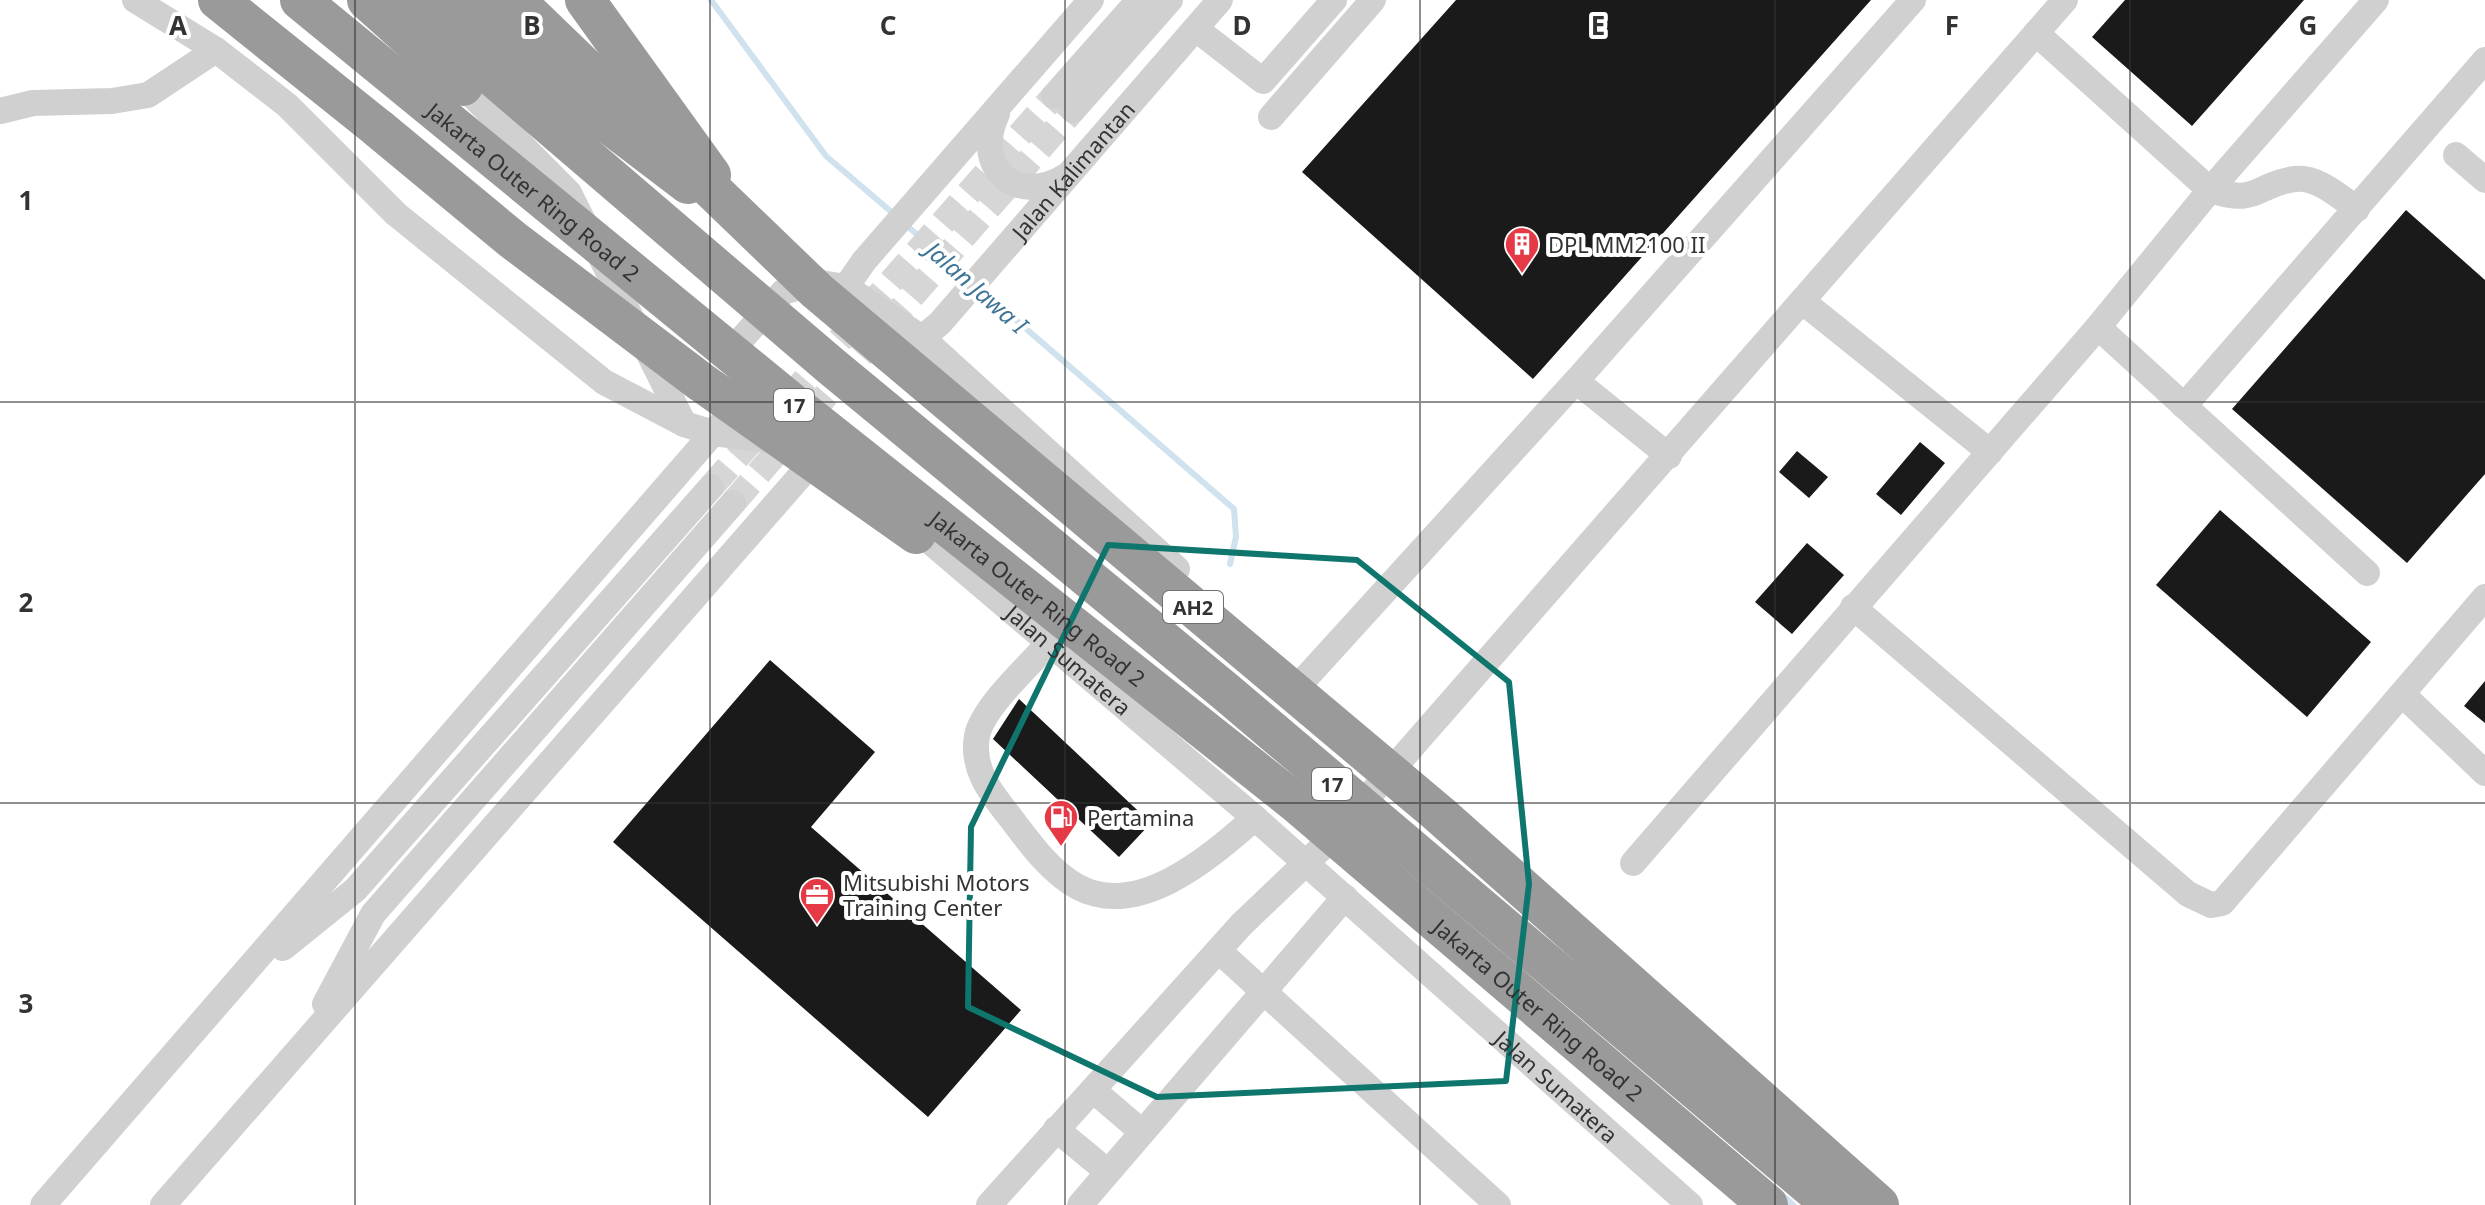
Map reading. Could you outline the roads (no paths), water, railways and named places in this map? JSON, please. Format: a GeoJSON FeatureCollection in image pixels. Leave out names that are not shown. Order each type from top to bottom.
{"type":"FeatureCollection","features":[{"type":"Feature","properties":{"kind":"highway"},"geometry":{"type":"LineString","coordinates":[[218,0],[513,240],[701,382],[1295,802]]}},
{"type":"Feature","properties":{"kind":"highway","name":"Jakarta Outer Ring Road 2"},"geometry":{"type":"LineString","coordinates":[[300,0],[792,403],[1295,802],[1768,1205]]}},
{"type":"Feature","properties":{"kind":"highway"},"geometry":{"type":"LineString","coordinates":[[367,0],[463,86]]}},
{"type":"Feature","properties":{"kind":"highway","name":"Jakarta Outer Ring Road 2"},"geometry":{"type":"LineString","coordinates":[[403,0],[819,356],[1226,692],[1832,1205]]}},
{"type":"Feature","properties":{"kind":"highway"},"geometry":{"type":"LineString","coordinates":[[446,0],[688,185]]}},
{"type":"Feature","properties":{"kind":"highway"},"geometry":{"type":"LineString","coordinates":[[470,0],[815,281]]}},
{"type":"Feature","properties":{"kind":"highway","name":"AH2"},"geometry":{"type":"LineString","coordinates":[[515,0],[815,281],[1439,814],[1879,1205]]}},
{"type":"Feature","properties":{"kind":"highway"},"geometry":{"type":"LineString","coordinates":[[585,0],[728,199],[815,281]]}},
{"type":"Feature","properties":{"kind":"street"},"geometry":{"type":"LineString","coordinates":[[135,0],[216,50],[287,105],[396,214],[604,382],[684,424],[713,433],[825,448]]}},
{"type":"Feature","properties":{"kind":"street"},"geometry":{"type":"LineString","coordinates":[[815,281],[882,241],[1091,0]]}},
{"type":"Feature","properties":{"kind":"street"},"geometry":{"type":"LineString","coordinates":[[1139,0],[1064,103],[1170,0]]}},
{"type":"Feature","properties":{"kind":"street","name":"Jalan Kalimantan"},"geometry":{"type":"LineString","coordinates":[[922,338],[1076,170],[1220,0]]}},
{"type":"Feature","properties":{"kind":"street"},"geometry":{"type":"LineString","coordinates":[[1196,29],[1263,81],[1334,0]]}},
{"type":"Feature","properties":{"kind":"street"},"geometry":{"type":"LineString","coordinates":[[1271,117],[1373,0]]}},
{"type":"Feature","properties":{"kind":"street"},"geometry":{"type":"LineString","coordinates":[[1302,682],[1576,381],[1913,0]]}},
{"type":"Feature","properties":{"kind":"street"},"geometry":{"type":"LineString","coordinates":[[989,1205],[1219,951],[1334,836],[2065,0]]}},
{"type":"Feature","properties":{"kind":"street"},"geometry":{"type":"LineString","coordinates":[[1633,863],[2098,327],[2210,190],[2376,0]]}},
{"type":"Feature","properties":{"kind":"street"},"geometry":{"type":"LineString","coordinates":[[2036,33],[2210,190],[2241,198],[2295,179],[2320,184],[2357,209]]}},
{"type":"Feature","properties":{"kind":"street"},"geometry":{"type":"LineString","coordinates":[[0,111],[33,103],[112,101],[148,95],[216,50]]}},
{"type":"Feature","properties":{"kind":"street"},"geometry":{"type":"LineString","coordinates":[[2184,406],[2485,60]]}},
{"type":"Feature","properties":{"kind":"street"},"geometry":{"type":"LineString","coordinates":[[463,86],[569,193],[684,424]]}},
{"type":"Feature","properties":{"kind":"street"},"geometry":{"type":"LineString","coordinates":[[1004,101],[990,138],[989,153],[999,173],[1008,181],[1041,189],[1076,170]]}},
{"type":"Feature","properties":{"kind":"street"},"geometry":{"type":"LineString","coordinates":[[2456,155],[2485,180]]}},
{"type":"Feature","properties":{"kind":"street"},"geometry":{"type":"LineString","coordinates":[[688,185],[815,281],[922,338],[1394,766],[1895,1205]]}},
{"type":"Feature","properties":{"kind":"street","name":"Jalan Sumatera"},"geometry":{"type":"LineString","coordinates":[[815,281],[783,292],[739,342],[736,367],[1047,645],[1345,897],[1690,1205]]}},
{"type":"Feature","properties":{"kind":"street"},"geometry":{"type":"LineString","coordinates":[[1802,301],[1990,452]]}},
{"type":"Feature","properties":{"kind":"street"},"geometry":{"type":"LineString","coordinates":[[2098,327],[2367,573]]}},
{"type":"Feature","properties":{"kind":"street"},"geometry":{"type":"LineString","coordinates":[[1576,381],[1669,456]]}},
{"type":"Feature","properties":{"kind":"street"},"geometry":{"type":"LineString","coordinates":[[43,1205],[754,386]]}},
{"type":"Feature","properties":{"kind":"street"},"geometry":{"type":"LineString","coordinates":[[163,1205],[825,448]]}},
{"type":"Feature","properties":{"kind":"street"},"geometry":{"type":"LineString","coordinates":[[230,990],[355,890],[711,487]]}},
{"type":"Feature","properties":{"kind":"street"},"geometry":{"type":"LineString","coordinates":[[304,1044],[373,914],[733,503]]}},
{"type":"Feature","properties":{"kind":"street"},"geometry":{"type":"LineString","coordinates":[[1853,607],[2188,894],[2211,905],[2222,903],[2485,597]]}},
{"type":"Feature","properties":{"kind":"street"},"geometry":{"type":"LineString","coordinates":[[1047,645],[981,723],[976,749],[986,786],[1039,855],[1079,888],[1119,896],[1157,887],[1198,867],[1255,818]]}},
{"type":"Feature","properties":{"kind":"street"},"geometry":{"type":"LineString","coordinates":[[2402,694],[2485,773]]}},
{"type":"Feature","properties":{"kind":"street"},"geometry":{"type":"LineString","coordinates":[[1080,1205],[1345,897]]}},
{"type":"Feature","properties":{"kind":"street"},"geometry":{"type":"LineString","coordinates":[[1219,951],[1498,1205]]}},
{"type":"Feature","properties":{"kind":"street"},"geometry":{"type":"LineString","coordinates":[[1093,1090],[1142,1132]]}},
{"type":"Feature","properties":{"kind":"street"},"geometry":{"type":"LineString","coordinates":[[1056,1129],[1108,1172]]}},
{"type":"Feature","properties":{"kind":"waterway","name":"Jalan Jawa I"},"geometry":{"type":"LineString","coordinates":[[711,0],[826,156],[895,215]]}},
{"type":"Feature","properties":{"kind":"waterway","name":"Jalan Jawa I"},"geometry":{"type":"LineString","coordinates":[[906,225],[971,281]]}},
{"type":"Feature","properties":{"kind":"waterway","name":"Jalan Jawa I"},"geometry":{"type":"LineString","coordinates":[[979,288],[1234,509],[1236,537],[1230,564]]}},
{"type":"Feature","properties":{"kind":"waterway"},"geometry":{"type":"LineString","coordinates":[[1503,953],[1528,974]]}},
{"type":"Feature","properties":{"kind":"waterway"},"geometry":{"type":"LineString","coordinates":[[1781,1194],[1793,1205]]}},
{"type":"Feature","properties":{"kind":"tunnel"},"geometry":{"type":"LineString","coordinates":[[711,487],[1054,96]]}},
{"type":"Feature","properties":{"kind":"tunnel"},"geometry":{"type":"LineString","coordinates":[[733,503],[1073,110]]}},
{"type":"Feature","properties":{"kind":"place","name":"DPL MM2100 II"},"geometry":{"type":"Point","coordinates":[1522,275]}},
{"type":"Feature","properties":{"kind":"place","name":"Pertamina"},"geometry":{"type":"Point","coordinates":[1061,848]}},
{"type":"Feature","properties":{"kind":"place","name":"Mitsubishi Motors Training Center"},"geometry":{"type":"Point","coordinates":[817,926]}}]}
